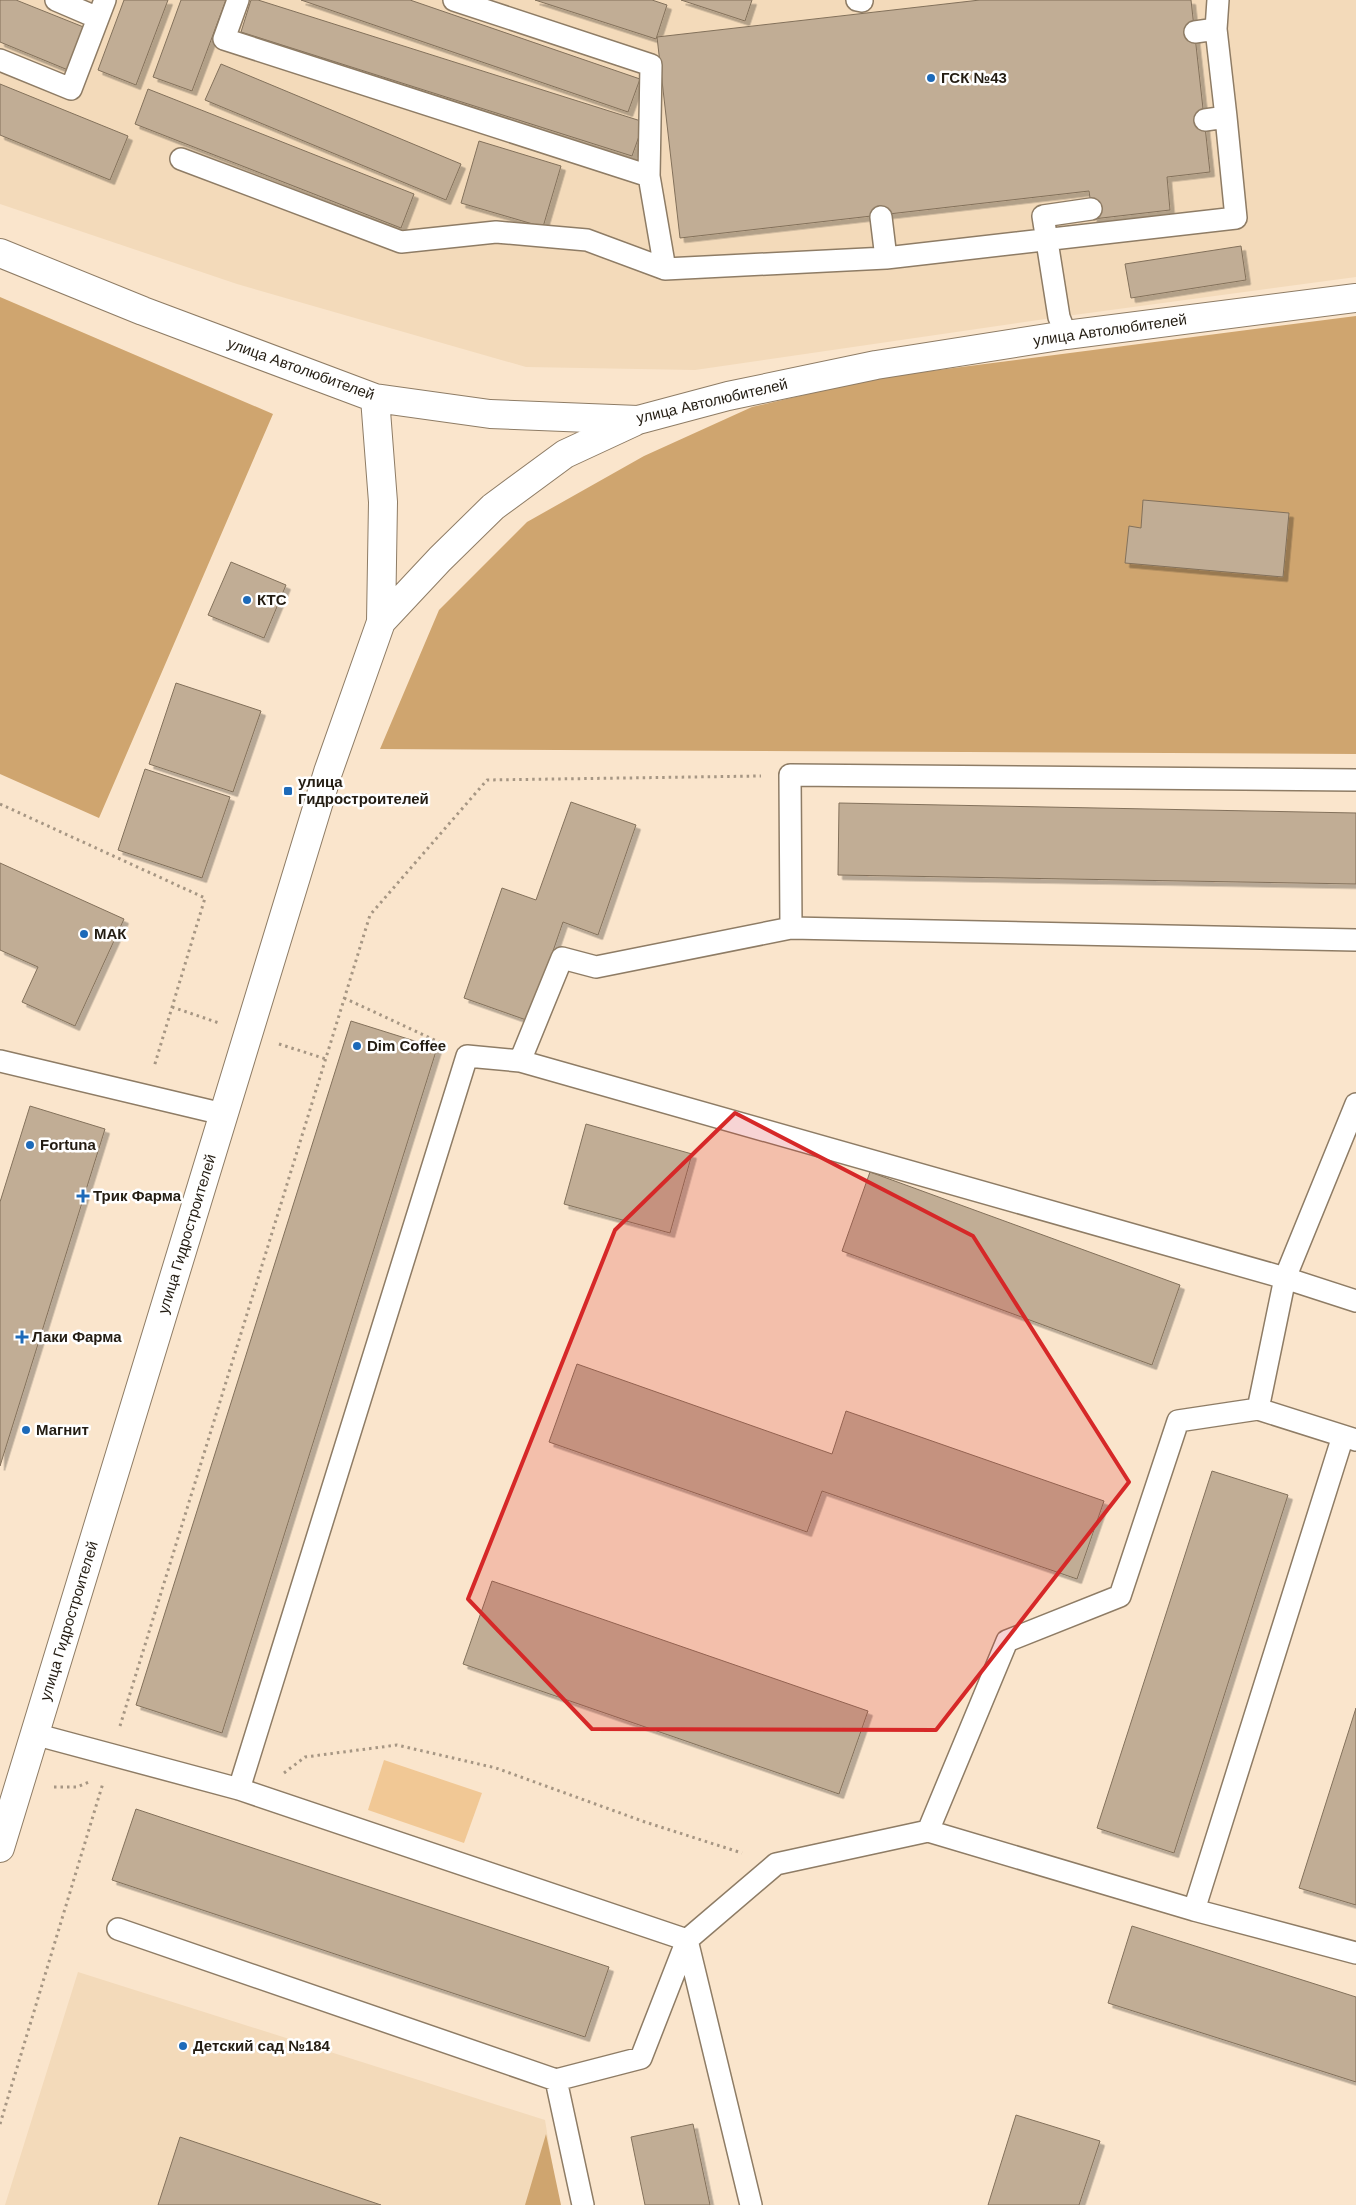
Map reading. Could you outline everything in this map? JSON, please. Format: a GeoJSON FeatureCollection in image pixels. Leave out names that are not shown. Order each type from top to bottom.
{"type":"FeatureCollection","features":[{"type":"Feature","properties":{"kind":"street","name":"улица Автолюбителей"},"geometry":{"type":"LineString","coordinates":[[0,253],[143,311],[375,398],[490,414],[638,420],[728,396],[876,365],[1066,335],[1356,298]]}},
{"type":"Feature","properties":{"kind":"street","name":"улица Гидростроителей"},"geometry":{"type":"LineString","coordinates":[[0,1848],[328,772],[381,622],[383,502],[375,398]]}},
{"type":"Feature","properties":{"kind":"street","name":"улица Гидростроителей"},"geometry":{"type":"LineString","coordinates":[[381,622],[440,559],[493,507],[565,454],[638,420]]}},
{"type":"Feature","properties":{"kind":"lane"},"geometry":{"type":"LineString","coordinates":[[0,60],[71,89],[102,9],[56,0]]}},
{"type":"Feature","properties":{"kind":"lane"},"geometry":{"type":"LineString","coordinates":[[238,0],[224,39],[649,176]]}},
{"type":"Feature","properties":{"kind":"lane"},"geometry":{"type":"LineString","coordinates":[[454,0],[651,65],[649,176],[666,270]]}},
{"type":"Feature","properties":{"kind":"lane"},"geometry":{"type":"LineString","coordinates":[[181,159],[402,242],[496,232],[587,240],[666,270],[886,258],[1048,241],[1236,218],[1216,29],[1218,0]]}},
{"type":"Feature","properties":{"kind":"lane"},"geometry":{"type":"LineString","coordinates":[[1195,32],[1216,29]]}},
{"type":"Feature","properties":{"kind":"lane"},"geometry":{"type":"LineString","coordinates":[[1204,120],[1226,117]]}},
{"type":"Feature","properties":{"kind":"lane"},"geometry":{"type":"LineString","coordinates":[[1066,335],[1059,317],[1043,216],[1091,210]]}},
{"type":"Feature","properties":{"kind":"lane"},"geometry":{"type":"LineString","coordinates":[[881,217],[886,258]]}},
{"type":"Feature","properties":{"kind":"lane"},"geometry":{"type":"LineString","coordinates":[[790,928],[790,775],[1356,780]]}},
{"type":"Feature","properties":{"kind":"lane"},"geometry":{"type":"LineString","coordinates":[[520,1061],[562,958],[596,967],[790,928],[1356,940]]}},
{"type":"Feature","properties":{"kind":"lane"},"geometry":{"type":"LineString","coordinates":[[239,1790],[467,1056],[520,1061],[1286,1278],[1356,1301]]}},
{"type":"Feature","properties":{"kind":"lane"},"geometry":{"type":"LineString","coordinates":[[0,1061],[223,1114]]}},
{"type":"Feature","properties":{"kind":"lane"},"geometry":{"type":"LineString","coordinates":[[1258,1409],[1286,1278],[1356,1104]]}},
{"type":"Feature","properties":{"kind":"lane"},"geometry":{"type":"LineString","coordinates":[[928,1831],[1007,1641],[1120,1596],[1178,1422],[1258,1409],[1350,1438],[1194,1910]]}},
{"type":"Feature","properties":{"kind":"lane"},"geometry":{"type":"LineString","coordinates":[[34,1734],[108,1765],[239,1790],[268,1799],[687,1940]]}},
{"type":"Feature","properties":{"kind":"lane"},"geometry":{"type":"LineString","coordinates":[[118,1929],[556,2080],[641,2058],[687,1940],[776,1864],[928,1831],[1194,1910],[1356,1954]]}},
{"type":"Feature","properties":{"kind":"lane"},"geometry":{"type":"LineString","coordinates":[[687,1940],[751,2205]]}},
{"type":"Feature","properties":{"kind":"lane"},"geometry":{"type":"LineString","coordinates":[[556,2080],[583,2205]]}},
{"type":"Feature","properties":{"kind":"path"},"geometry":{"type":"LineString","coordinates":[[0,2124],[108,1765],[370,915],[487,780],[790,775]]}},
{"type":"Feature","properties":{"kind":"path"},"geometry":{"type":"LineString","coordinates":[[0,804],[204,898],[146,1096]]}},
{"type":"Feature","properties":{"kind":"path"},"geometry":{"type":"LineString","coordinates":[[344,998],[467,1056]]}},
{"type":"Feature","properties":{"kind":"path"},"geometry":{"type":"LineString","coordinates":[[172,1007],[225,1026]]}},
{"type":"Feature","properties":{"kind":"path"},"geometry":{"type":"LineString","coordinates":[[272,1042],[326,1059]]}},
{"type":"Feature","properties":{"kind":"path"},"geometry":{"type":"LineString","coordinates":[[268,1799],[283,1773],[305,1757],[397,1745],[496,1768],[645,1822],[776,1864]]}},
{"type":"Feature","properties":{"kind":"path"},"geometry":{"type":"LineString","coordinates":[[24,1767],[55,1788],[77,1787],[108,1765]]}},
{"type":"Feature","properties":{"kind":"highlighted area"},"geometry":{"type":"Polygon","coordinates":[[[735,1113],[973,1236],[1129,1482],[936,1730],[592,1729],[468,1599],[615,1230],[735,1113]]]}},
{"type":"Feature","properties":{"kind":"shaded area"},"geometry":{"type":"Polygon","coordinates":[[[0,0],[1356,0],[1356,277],[1059,317],[695,370],[526,367],[237,284],[0,204],[0,0]]]}},
{"type":"Feature","properties":{"kind":"shaded area"},"geometry":{"type":"Polygon","coordinates":[[[0,297],[273,414],[99,818],[0,774],[0,297]]]}},
{"type":"Feature","properties":{"kind":"shaded area"},"geometry":{"type":"Polygon","coordinates":[[[1356,316],[1356,754],[380,749],[439,610],[527,522],[644,456],[752,407],[876,378],[1356,316]]]}},
{"type":"Feature","properties":{"kind":"shaded area"},"geometry":{"type":"Polygon","coordinates":[[[384,1760],[482,1793],[464,1843],[368,1810],[384,1760]]]}},
{"type":"Feature","properties":{"kind":"shaded area","name":"Детский сад №184"},"geometry":{"type":"Polygon","coordinates":[[[78,1972],[545,2120],[559,2205],[5,2205],[78,1972]]]}},
{"type":"Feature","properties":{"kind":"shaded area"},"geometry":{"type":"Polygon","coordinates":[[[546,2134],[561,2205],[525,2205],[546,2134]]]}},
{"type":"Feature","properties":{"kind":"building"},"geometry":{"type":"Polygon","coordinates":[[[0,0],[16,0],[86,28],[68,70],[0,42],[0,0]]]}},
{"type":"Feature","properties":{"kind":"building"},"geometry":{"type":"Polygon","coordinates":[[[124,0],[168,0],[136,85],[98,70],[124,0]]]}},
{"type":"Feature","properties":{"kind":"building"},"geometry":{"type":"Polygon","coordinates":[[[181,0],[226,0],[192,91],[153,77],[181,0]]]}},
{"type":"Feature","properties":{"kind":"building"},"geometry":{"type":"Polygon","coordinates":[[[251,0],[258,0],[644,122],[632,156],[241,32],[251,0]]]}},
{"type":"Feature","properties":{"kind":"building"},"geometry":{"type":"Polygon","coordinates":[[[301,0],[410,0],[640,79],[628,112],[301,0]]]}},
{"type":"Feature","properties":{"kind":"building"},"geometry":{"type":"Polygon","coordinates":[[[535,0],[652,0],[667,5],[656,39],[535,0]]]}},
{"type":"Feature","properties":{"kind":"building"},"geometry":{"type":"Polygon","coordinates":[[[681,0],[752,0],[745,21],[681,0]]]}},
{"type":"Feature","properties":{"kind":"building","name":"ГСК №43"},"geometry":{"type":"Polygon","coordinates":[[[980,0],[1191,0],[1210,172],[1167,177],[1170,210],[1093,219],[1089,191],[680,238],[657,37],[980,0]]]}},
{"type":"Feature","properties":{"kind":"building"},"geometry":{"type":"Polygon","coordinates":[[[221,64],[461,164],[446,200],[205,100],[221,64]]]}},
{"type":"Feature","properties":{"kind":"building"},"geometry":{"type":"Polygon","coordinates":[[[0,84],[128,136],[110,180],[0,135],[0,84]]]}},
{"type":"Feature","properties":{"kind":"building"},"geometry":{"type":"Polygon","coordinates":[[[148,89],[414,194],[401,228],[135,124],[148,89]]]}},
{"type":"Feature","properties":{"kind":"building"},"geometry":{"type":"Polygon","coordinates":[[[479,141],[561,166],[543,227],[461,203],[479,141]]]}},
{"type":"Feature","properties":{"kind":"building"},"geometry":{"type":"Polygon","coordinates":[[[1241,246],[1246,280],[1131,298],[1125,264],[1241,246]]]}},
{"type":"Feature","properties":{"kind":"building"},"geometry":{"type":"Polygon","coordinates":[[[1143,500],[1289,513],[1283,577],[1125,563],[1129,526],[1141,528],[1143,500]]]}},
{"type":"Feature","properties":{"kind":"building","name":"КТС"},"geometry":{"type":"Polygon","coordinates":[[[231,562],[286,585],[264,638],[208,615],[231,562]]]}},
{"type":"Feature","properties":{"kind":"building"},"geometry":{"type":"Polygon","coordinates":[[[176,683],[261,711],[233,792],[149,764],[176,683]]]}},
{"type":"Feature","properties":{"kind":"building"},"geometry":{"type":"Polygon","coordinates":[[[145,769],[230,797],[202,878],[118,850],[145,769]]]}},
{"type":"Feature","properties":{"kind":"building"},"geometry":{"type":"Polygon","coordinates":[[[571,802],[636,825],[598,935],[563,922],[529,1021],[464,998],[502,888],[536,900],[571,802]]]}},
{"type":"Feature","properties":{"kind":"building"},"geometry":{"type":"Polygon","coordinates":[[[839,803],[1356,813],[1356,884],[838,875],[839,803]]]}},
{"type":"Feature","properties":{"kind":"building"},"geometry":{"type":"Polygon","coordinates":[[[0,863],[124,919],[75,1026],[22,1002],[38,967],[0,950],[0,863]]]}},
{"type":"Feature","properties":{"kind":"building"},"geometry":{"type":"Polygon","coordinates":[[[351,1021],[437,1048],[222,1733],[136,1705],[351,1021]]]}},
{"type":"Feature","properties":{"kind":"building"},"geometry":{"type":"Polygon","coordinates":[[[30,1106],[105,1129],[0,1466],[0,1202],[30,1106]]]}},
{"type":"Feature","properties":{"kind":"building"},"geometry":{"type":"Polygon","coordinates":[[[586,1124],[692,1154],[670,1233],[564,1204],[586,1124]]]}},
{"type":"Feature","properties":{"kind":"building"},"geometry":{"type":"Polygon","coordinates":[[[870,1172],[1180,1285],[1152,1365],[842,1251],[870,1172]]]}},
{"type":"Feature","properties":{"kind":"building"},"geometry":{"type":"Polygon","coordinates":[[[577,1364],[832,1454],[846,1411],[1104,1501],[1077,1579],[822,1491],[807,1532],[549,1442],[577,1364]]]}},
{"type":"Feature","properties":{"kind":"building"},"geometry":{"type":"Polygon","coordinates":[[[1212,1471],[1288,1495],[1174,1853],[1097,1828],[1212,1471]]]}},
{"type":"Feature","properties":{"kind":"building"},"geometry":{"type":"Polygon","coordinates":[[[492,1581],[868,1711],[839,1794],[463,1664],[492,1581]]]}},
{"type":"Feature","properties":{"kind":"building"},"geometry":{"type":"Polygon","coordinates":[[[1356,1708],[1356,1905],[1299,1888],[1356,1708]]]}},
{"type":"Feature","properties":{"kind":"building"},"geometry":{"type":"Polygon","coordinates":[[[136,1809],[609,1967],[585,2037],[112,1880],[136,1809]]]}},
{"type":"Feature","properties":{"kind":"building"},"geometry":{"type":"Polygon","coordinates":[[[1132,1926],[1356,1997],[1356,2082],[1108,2003],[1132,1926]]]}},
{"type":"Feature","properties":{"kind":"building"},"geometry":{"type":"Polygon","coordinates":[[[1016,2115],[1100,2141],[1079,2205],[988,2205],[1016,2115]]]}},
{"type":"Feature","properties":{"kind":"building"},"geometry":{"type":"Polygon","coordinates":[[[693,2124],[710,2205],[645,2205],[631,2137],[693,2124]]]}},
{"type":"Feature","properties":{"kind":"building"},"geometry":{"type":"Polygon","coordinates":[[[180,2137],[381,2205],[158,2205],[180,2137]]]}},
{"type":"Feature","properties":{"kind":"place","name":"ГСК №43"},"geometry":{"type":"Point","coordinates":[931,78]}},
{"type":"Feature","properties":{"kind":"place","name":"КТС"},"geometry":{"type":"Point","coordinates":[247,600]}},
{"type":"Feature","properties":{"kind":"place","name":"улица Гидростроителей"},"geometry":{"type":"Point","coordinates":[288,791]}},
{"type":"Feature","properties":{"kind":"place","name":"МАК"},"geometry":{"type":"Point","coordinates":[84,934]}},
{"type":"Feature","properties":{"kind":"place","name":"Dim Coffee"},"geometry":{"type":"Point","coordinates":[357,1046]}},
{"type":"Feature","properties":{"kind":"place","name":"Fortuna"},"geometry":{"type":"Point","coordinates":[30,1145]}},
{"type":"Feature","properties":{"kind":"place","name":"Трик Фарма"},"geometry":{"type":"Point","coordinates":[83,1196]}},
{"type":"Feature","properties":{"kind":"place","name":"Лаки Фарма"},"geometry":{"type":"Point","coordinates":[22,1337]}},
{"type":"Feature","properties":{"kind":"place","name":"Магнит"},"geometry":{"type":"Point","coordinates":[26,1430]}},
{"type":"Feature","properties":{"kind":"place","name":"Детский сад №184"},"geometry":{"type":"Point","coordinates":[183,2046]}}]}
